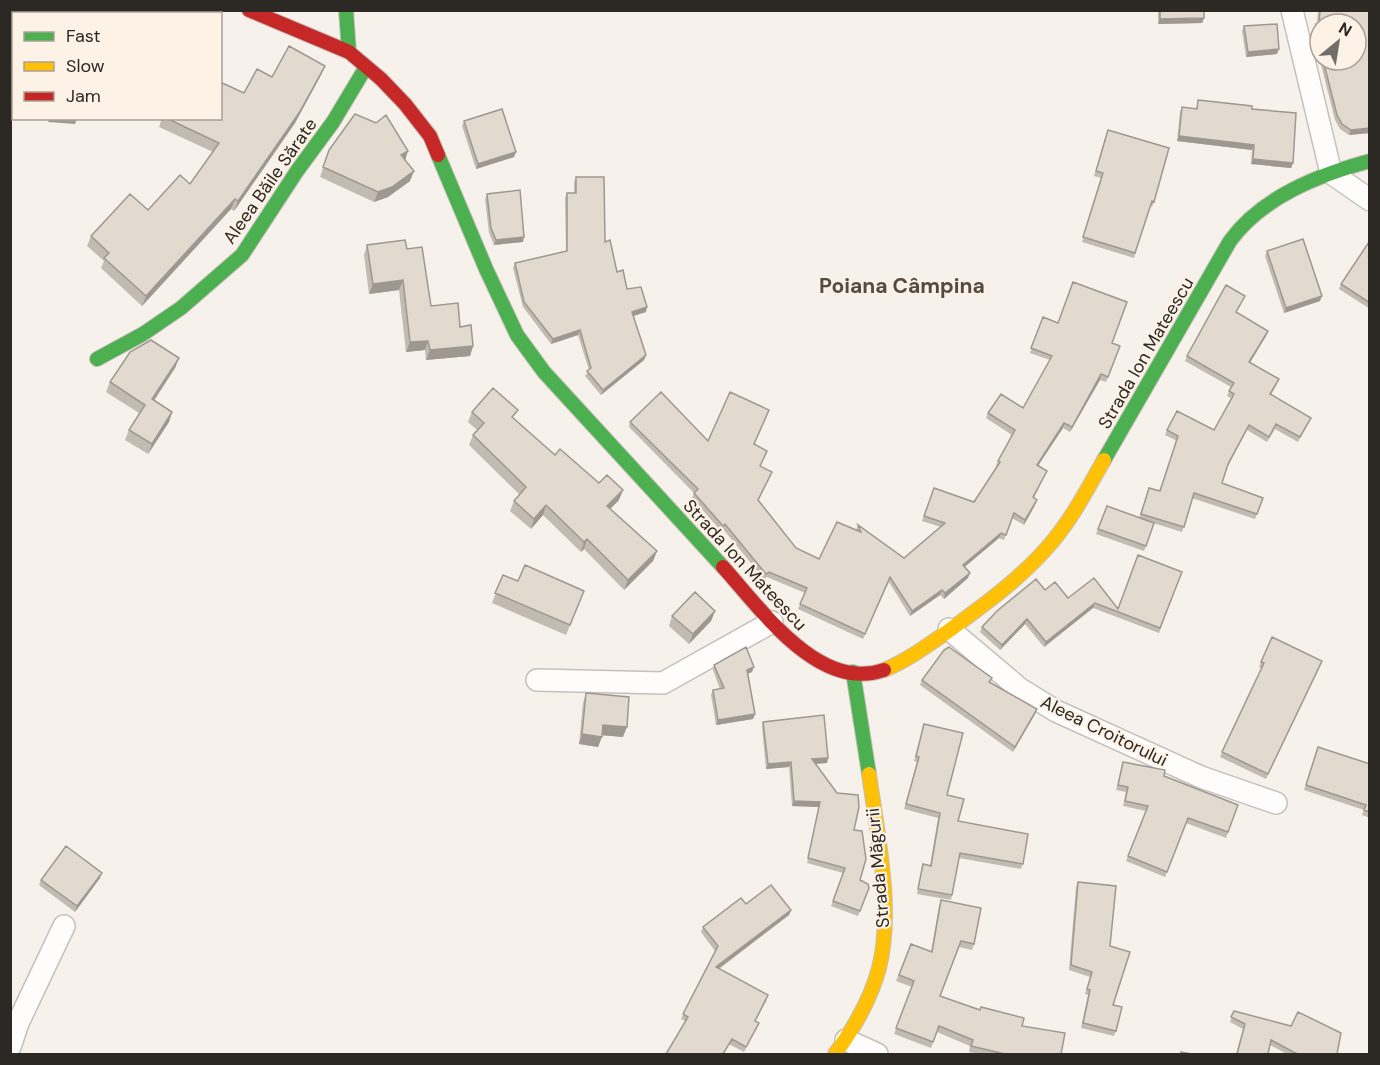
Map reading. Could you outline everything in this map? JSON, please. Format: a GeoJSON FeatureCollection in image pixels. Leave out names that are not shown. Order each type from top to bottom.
{"type":"FeatureCollection","features":[{"type":"Feature","properties":{"kind":"main road","name":"Strada Ion Mateescu"},"geometry":{"type":"LineString","coordinates":[[249,10],[349,52],[405,104],[430,136],[486,269],[513,325],[544,372],[790,642],[808,656],[825,665],[854,672],[873,673],[892,667],[949,629],[1015,578],[1057,538],[1096,476],[1230,241],[1248,218],[1273,200],[1331,173],[1370,161]]}},
{"type":"Feature","properties":{"kind":"main road"},"geometry":{"type":"LineString","coordinates":[[346,10],[349,52]]}},
{"type":"Feature","properties":{"kind":"main road","name":"Aleea Băile Sărate"},"geometry":{"type":"LineString","coordinates":[[97,359],[143,334],[181,309],[242,255],[297,171],[333,122],[366,67]]}},
{"type":"Feature","properties":{"kind":"main road","name":"Strada Măgurii"},"geometry":{"type":"LineString","coordinates":[[840,1047],[873,986],[882,954],[886,916],[871,782],[854,672]]}},
{"type":"Feature","properties":{"kind":"street"},"geometry":{"type":"LineString","coordinates":[[1292,10],[1331,173],[1370,200]]}},
{"type":"Feature","properties":{"kind":"street"},"geometry":{"type":"LineString","coordinates":[[537,680],[663,683],[772,622]]}},
{"type":"Feature","properties":{"kind":"street","name":"Aleea Croitorului"},"geometry":{"type":"LineString","coordinates":[[949,629],[1020,689],[1056,711],[1201,777],[1276,803]]}},
{"type":"Feature","properties":{"kind":"street"},"geometry":{"type":"LineString","coordinates":[[10,1047],[18,1023],[64,926]]}},
{"type":"Feature","properties":{"kind":"street"},"geometry":{"type":"LineString","coordinates":[[840,1047],[878,1054]]}},
{"type":"Feature","properties":{"kind":"building"},"geometry":{"type":"Polygon","coordinates":[[[140,10],[140,12],[104,12],[140,10]]]}},
{"type":"Feature","properties":{"kind":"building"},"geometry":{"type":"Polygon","coordinates":[[[1160,10],[1204,10],[1204,18],[1160,19],[1160,10]]]}},
{"type":"Feature","properties":{"kind":"building"},"geometry":{"type":"Polygon","coordinates":[[[1320,10],[1370,10],[1370,128],[1351,130],[1342,124],[1337,115],[1326,72],[1368,72],[1368,12],[1320,12],[1320,10]]]}},
{"type":"Feature","properties":{"kind":"building"},"geometry":{"type":"Polygon","coordinates":[[[1277,24],[1279,49],[1248,52],[1244,26],[1277,24]]]}},
{"type":"Feature","properties":{"kind":"building"},"geometry":{"type":"Polygon","coordinates":[[[12,42],[12,66],[10,57],[10,43],[12,42]]]}},
{"type":"Feature","properties":{"kind":"building"},"geometry":{"type":"Polygon","coordinates":[[[289,46],[325,66],[299,113],[238,201],[235,199],[146,296],[104,258],[109,253],[91,236],[130,194],[148,210],[180,175],[190,184],[219,143],[170,120],[222,120],[222,83],[244,93],[257,69],[272,77],[289,46]]]}},
{"type":"Feature","properties":{"kind":"building"},"geometry":{"type":"Polygon","coordinates":[[[1198,100],[1252,106],[1252,109],[1296,113],[1293,163],[1253,159],[1254,145],[1179,136],[1182,107],[1197,109],[1198,100]]]}},
{"type":"Feature","properties":{"kind":"building"},"geometry":{"type":"Polygon","coordinates":[[[502,109],[516,152],[478,164],[464,121],[502,109]]]}},
{"type":"Feature","properties":{"kind":"building"},"geometry":{"type":"Polygon","coordinates":[[[355,114],[376,123],[386,115],[408,151],[401,155],[414,171],[392,187],[378,192],[323,167],[329,150],[355,114]]]}},
{"type":"Feature","properties":{"kind":"building"},"geometry":{"type":"Polygon","coordinates":[[[1108,130],[1169,148],[1154,202],[1152,201],[1135,253],[1083,237],[1103,173],[1096,171],[1108,130]]]}},
{"type":"Feature","properties":{"kind":"building"},"geometry":{"type":"Polygon","coordinates":[[[576,177],[604,177],[605,242],[610,240],[617,272],[623,270],[627,289],[641,287],[647,307],[632,312],[646,355],[603,390],[587,371],[591,368],[580,330],[553,339],[524,302],[515,263],[567,251],[567,193],[576,193],[576,177]]]}},
{"type":"Feature","properties":{"kind":"building"},"geometry":{"type":"Polygon","coordinates":[[[520,190],[524,237],[496,240],[491,228],[487,194],[520,190]]]}},
{"type":"Feature","properties":{"kind":"building"},"geometry":{"type":"Polygon","coordinates":[[[1303,239],[1322,296],[1286,308],[1267,251],[1303,239]]]}},
{"type":"Feature","properties":{"kind":"building"},"geometry":{"type":"Polygon","coordinates":[[[405,240],[407,249],[422,247],[431,306],[458,303],[460,327],[471,325],[473,346],[430,350],[428,341],[410,342],[403,280],[373,284],[367,245],[405,240]]]}},
{"type":"Feature","properties":{"kind":"building"},"geometry":{"type":"Polygon","coordinates":[[[1370,242],[1370,303],[1341,284],[1370,242]]]}},
{"type":"Feature","properties":{"kind":"building"},"geometry":{"type":"Polygon","coordinates":[[[1073,282],[1127,302],[1112,343],[1120,346],[1108,377],[1101,374],[1072,427],[1064,423],[1037,465],[1047,471],[1033,497],[1037,500],[1025,520],[1014,513],[1006,535],[1001,533],[963,565],[970,573],[945,593],[942,590],[912,611],[890,577],[865,634],[800,604],[807,588],[769,572],[766,574],[725,524],[723,526],[694,493],[698,489],[630,422],[661,392],[708,441],[730,392],[769,410],[754,444],[767,451],[760,466],[772,472],[758,500],[796,548],[819,559],[837,522],[861,532],[858,525],[904,558],[945,523],[924,516],[934,488],[974,502],[1000,462],[998,461],[1015,430],[988,413],[1001,394],[1023,408],[1052,356],[1031,348],[1043,317],[1058,323],[1073,282]]]}},
{"type":"Feature","properties":{"kind":"building"},"geometry":{"type":"Polygon","coordinates":[[[1226,285],[1245,296],[1236,312],[1268,331],[1249,362],[1279,379],[1270,394],[1311,418],[1300,437],[1276,424],[1269,437],[1249,425],[1228,464],[1222,483],[1263,498],[1257,514],[1194,493],[1184,527],[1141,514],[1149,488],[1160,491],[1178,436],[1167,430],[1177,411],[1214,430],[1234,394],[1229,391],[1234,383],[1187,356],[1226,285]]]}},
{"type":"Feature","properties":{"kind":"building"},"geometry":{"type":"Polygon","coordinates":[[[151,340],[179,358],[152,399],[172,412],[152,444],[129,430],[145,405],[110,382],[130,352],[151,340]]]}},
{"type":"Feature","properties":{"kind":"building"},"geometry":{"type":"Polygon","coordinates":[[[493,388],[518,410],[512,417],[555,455],[560,449],[599,483],[607,475],[623,490],[607,506],[657,551],[628,580],[587,539],[584,542],[546,505],[534,519],[514,501],[526,487],[473,435],[484,423],[472,412],[493,388]]]}},
{"type":"Feature","properties":{"kind":"building"},"geometry":{"type":"Polygon","coordinates":[[[1107,506],[1154,523],[1146,546],[1098,529],[1107,506]]]}},
{"type":"Feature","properties":{"kind":"building"},"geometry":{"type":"Polygon","coordinates":[[[1138,555],[1182,572],[1160,628],[1095,603],[1046,642],[1027,619],[1002,645],[982,627],[997,611],[1036,579],[1045,590],[1055,582],[1068,598],[1094,578],[1118,609],[1138,555]]]}},
{"type":"Feature","properties":{"kind":"building"},"geometry":{"type":"Polygon","coordinates":[[[525,565],[584,591],[570,625],[495,593],[503,575],[518,581],[525,565]]]}},
{"type":"Feature","properties":{"kind":"building"},"geometry":{"type":"Polygon","coordinates":[[[695,592],[715,611],[693,634],[672,616],[695,592]]]}},
{"type":"Feature","properties":{"kind":"building"},"geometry":{"type":"Polygon","coordinates":[[[1272,637],[1322,661],[1268,774],[1222,752],[1264,663],[1261,662],[1272,637]]]}},
{"type":"Feature","properties":{"kind":"building"},"geometry":{"type":"Polygon","coordinates":[[[746,647],[754,667],[747,670],[755,714],[718,720],[713,690],[724,688],[714,665],[746,647]]]}},
{"type":"Feature","properties":{"kind":"building"},"geometry":{"type":"Polygon","coordinates":[[[949,647],[992,678],[989,682],[1037,709],[1015,747],[922,680],[944,650],[949,647]]]}},
{"type":"Feature","properties":{"kind":"building"},"geometry":{"type":"Polygon","coordinates":[[[586,693],[629,697],[627,727],[603,725],[602,737],[582,734],[586,693]]]}},
{"type":"Feature","properties":{"kind":"building"},"geometry":{"type":"Polygon","coordinates":[[[824,715],[828,758],[812,759],[837,793],[858,795],[859,807],[854,830],[862,831],[866,859],[860,880],[868,884],[869,888],[860,911],[833,901],[845,868],[808,858],[820,802],[794,801],[791,762],[768,764],[763,722],[824,715]]]}},
{"type":"Feature","properties":{"kind":"building"},"geometry":{"type":"Polygon","coordinates":[[[924,724],[963,733],[947,795],[964,799],[958,821],[1028,834],[1023,864],[960,853],[952,895],[918,889],[923,864],[931,866],[940,813],[906,804],[919,757],[916,756],[924,724]]]}},
{"type":"Feature","properties":{"kind":"building"},"geometry":{"type":"Polygon","coordinates":[[[1318,747],[1370,764],[1370,812],[1364,810],[1366,805],[1306,785],[1318,747]]]}},
{"type":"Feature","properties":{"kind":"building"},"geometry":{"type":"Polygon","coordinates":[[[1123,762],[1165,770],[1164,776],[1238,805],[1228,832],[1188,818],[1167,872],[1128,856],[1148,806],[1125,801],[1128,787],[1118,785],[1123,762]]]}},
{"type":"Feature","properties":{"kind":"building"},"geometry":{"type":"Polygon","coordinates":[[[66,846],[102,873],[77,906],[41,880],[66,846]]]}},
{"type":"Feature","properties":{"kind":"building"},"geometry":{"type":"Polygon","coordinates":[[[1078,882],[1116,886],[1110,946],[1130,952],[1113,1005],[1122,1007],[1116,1031],[1083,1023],[1090,990],[1087,989],[1092,972],[1071,965],[1078,882]]]}},
{"type":"Feature","properties":{"kind":"building"},"geometry":{"type":"Polygon","coordinates":[[[771,885],[791,910],[716,967],[768,995],[755,1021],[759,1023],[746,1047],[732,1039],[723,1054],[666,1054],[688,1017],[683,1014],[718,946],[703,927],[741,898],[746,904],[771,885]]]}},
{"type":"Feature","properties":{"kind":"building"},"geometry":{"type":"Polygon","coordinates":[[[941,900],[981,908],[974,944],[961,941],[940,996],[980,1010],[981,1007],[1024,1018],[1022,1026],[1065,1033],[1061,1054],[1005,1054],[971,1046],[973,1040],[939,1026],[933,1042],[896,1028],[914,981],[899,975],[911,944],[932,952],[941,900]]]}},
{"type":"Feature","properties":{"kind":"building"},"geometry":{"type":"Polygon","coordinates":[[[1234,1011],[1291,1026],[1298,1012],[1341,1033],[1337,1054],[1297,1054],[1271,1040],[1268,1054],[1237,1054],[1245,1024],[1231,1017],[1234,1011]]]}},
{"type":"Feature","properties":{"kind":"traffic: fast"},"geometry":{"type":"LineString","coordinates":[[346,10],[349,52]]}},
{"type":"Feature","properties":{"kind":"traffic: fast"},"geometry":{"type":"LineString","coordinates":[[97,359],[143,334],[181,308],[242,255],[297,171],[333,122],[366,67]]}},
{"type":"Feature","properties":{"kind":"traffic: fast"},"geometry":{"type":"LineString","coordinates":[[438,155],[486,269],[517,335],[544,372],[723,567]]}},
{"type":"Feature","properties":{"kind":"traffic: fast"},"geometry":{"type":"LineString","coordinates":[[1104,460],[1230,241],[1243,226],[1258,212],[1292,190],[1331,173],[1370,161]]}},
{"type":"Feature","properties":{"kind":"traffic: fast"},"geometry":{"type":"LineString","coordinates":[[853,672],[869,774]]}},
{"type":"Feature","properties":{"kind":"traffic: slow"},"geometry":{"type":"LineString","coordinates":[[884,670],[908,658],[947,632],[1029,567],[1067,523],[1104,460]]}},
{"type":"Feature","properties":{"kind":"traffic: slow"},"geometry":{"type":"LineString","coordinates":[[835,1054],[867,1002],[876,980],[883,945],[885,921],[883,871],[869,774]]}},
{"type":"Feature","properties":{"kind":"traffic: jam"},"geometry":{"type":"LineString","coordinates":[[249,10],[349,52],[381,79],[405,104],[430,136],[438,155]]}},
{"type":"Feature","properties":{"kind":"traffic: jam"},"geometry":{"type":"LineString","coordinates":[[723,567],[773,624],[814,658],[837,669],[860,674],[884,670]]}},
{"type":"Feature","properties":{"kind":"district","name":"Poiana Câmpina"},"geometry":{"type":"Point","coordinates":[902,286]}}]}
